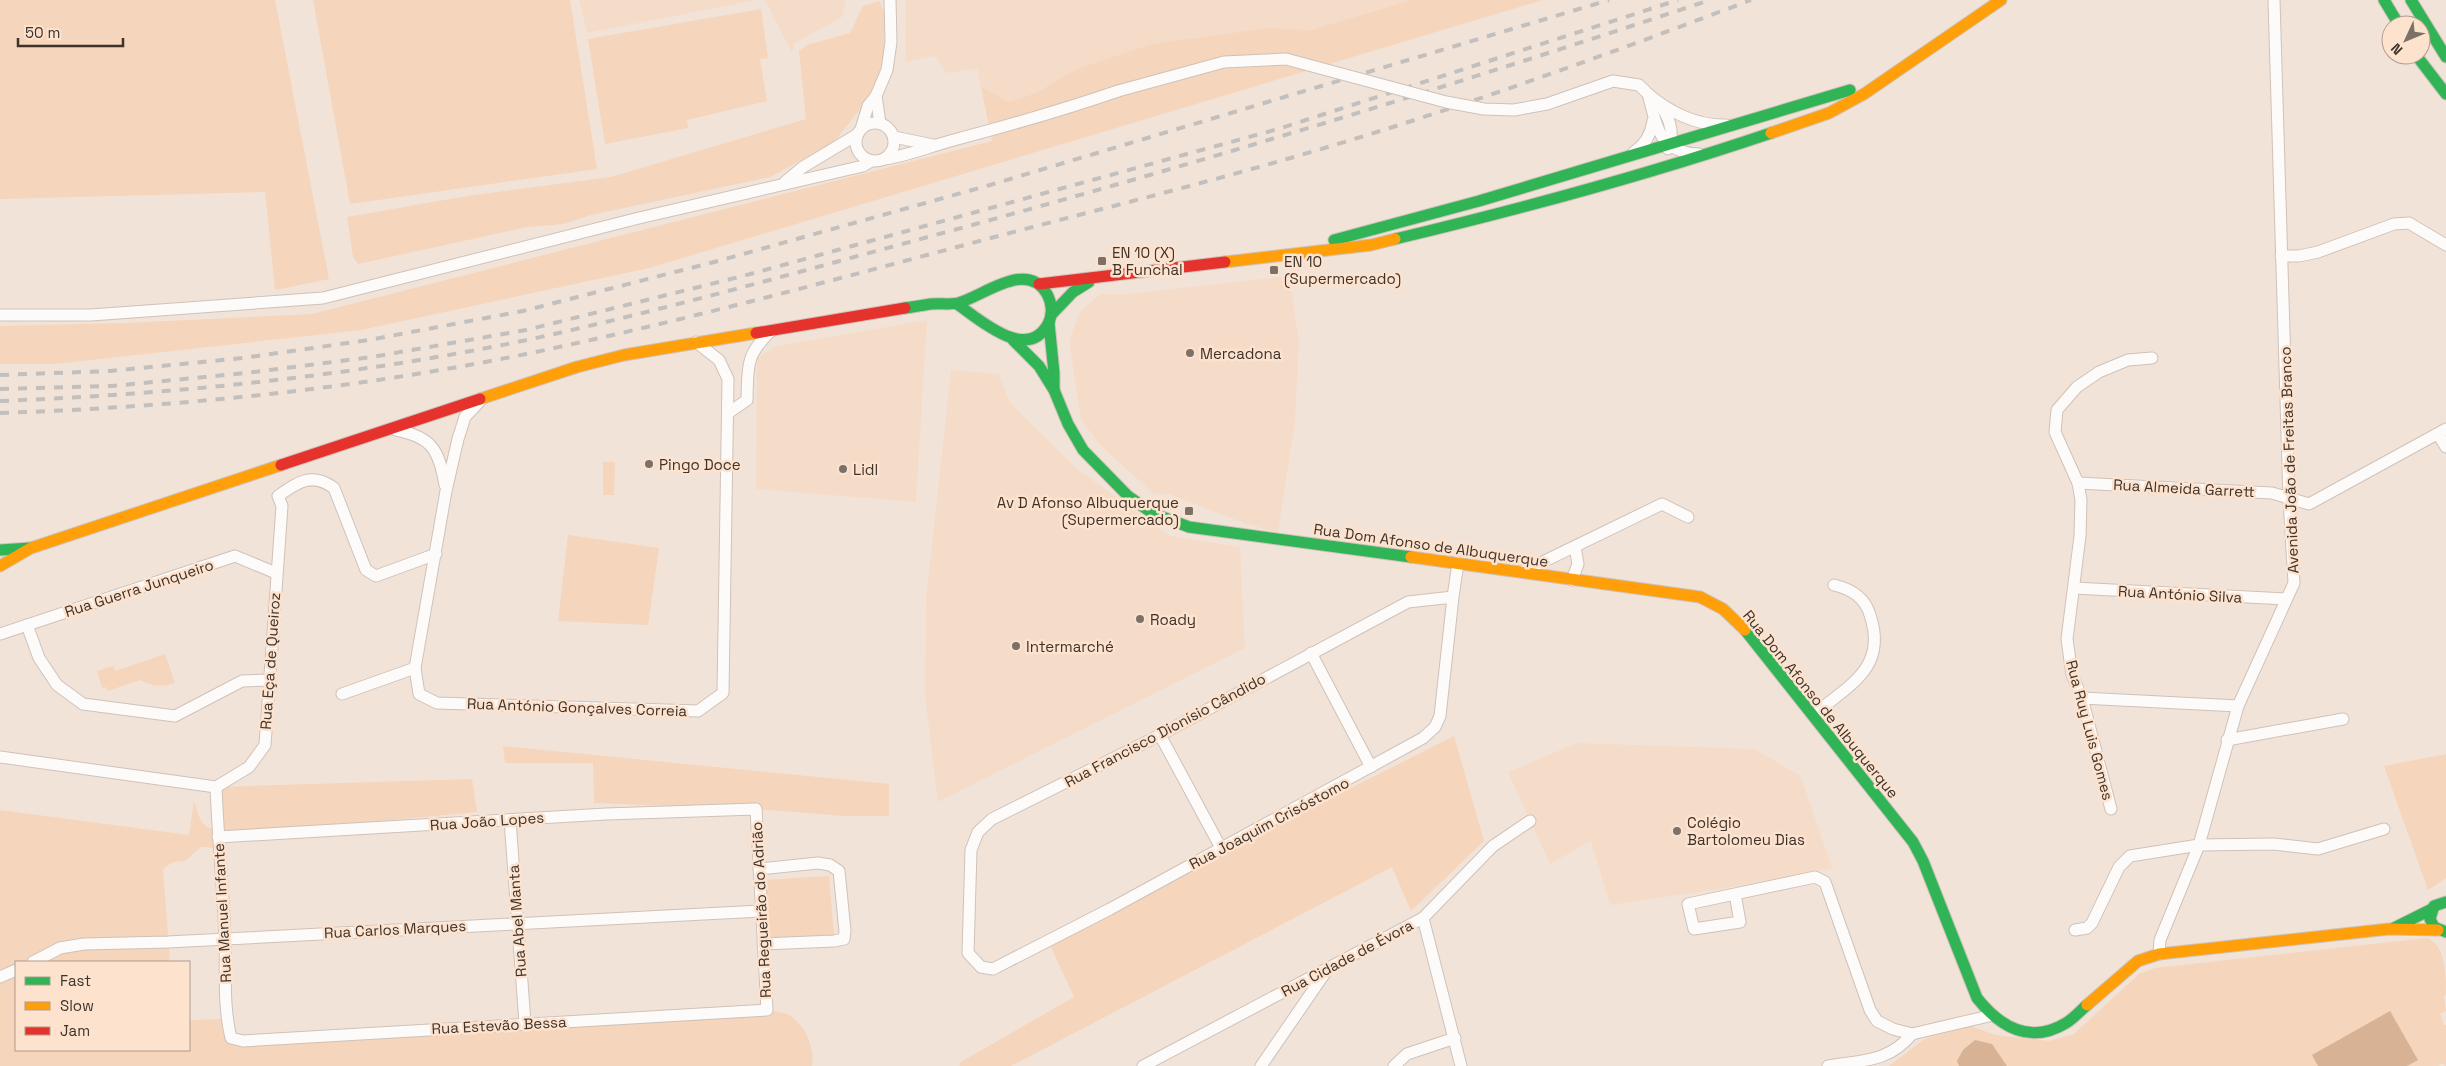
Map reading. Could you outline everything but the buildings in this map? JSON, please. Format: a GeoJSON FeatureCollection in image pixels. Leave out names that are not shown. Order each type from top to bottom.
{"type":"FeatureCollection","features":[{"type":"Feature","properties":{"kind":"main road"},"geometry":{"type":"LineString","coordinates":[[0,566],[31,548],[577,367],[624,355],[931,304],[957,304],[1014,279],[1023,278],[1039,284],[1098,279],[1371,245],[1491,216],[1648,172],[1787,129],[1829,113],[1864,94],[2001,0]]}},
{"type":"Feature","properties":{"kind":"main road"},"geometry":{"type":"LineString","coordinates":[[2384,0],[2393,15]]}},
{"type":"Feature","properties":{"kind":"main road"},"geometry":{"type":"LineString","coordinates":[[2411,0],[2446,57]]}},
{"type":"Feature","properties":{"kind":"main road"},"geometry":{"type":"LineString","coordinates":[[2424,65],[2446,94]]}},
{"type":"Feature","properties":{"kind":"main road"},"geometry":{"type":"LineString","coordinates":[[1277,256],[1478,201],[1824,100],[1904,67]]}},
{"type":"Feature","properties":{"kind":"main road"},"geometry":{"type":"LineString","coordinates":[[1013,340],[1021,341],[1038,336],[1078,287],[1098,279]]}},
{"type":"Feature","properties":{"kind":"main road","name":"Rua Dom Afonso de Albuquerque"},"geometry":{"type":"LineString","coordinates":[[1039,284],[1049,298],[1049,343],[1056,375],[1054,390]]}},
{"type":"Feature","properties":{"kind":"main road"},"geometry":{"type":"LineString","coordinates":[[990,299],[1000,285]]}},
{"type":"Feature","properties":{"kind":"main road","name":"Rua Dom Afonso de Albuquerque"},"geometry":{"type":"LineString","coordinates":[[957,304],[999,333],[1013,340],[1039,366],[1054,390],[1068,424],[1083,450],[1128,496],[1152,513],[1189,527],[1224,533],[1700,597],[1723,609],[1740,624],[1913,842],[1923,861],[1976,997],[1989,1016],[2011,1030],[2035,1033],[2052,1030],[2066,1023],[2138,961],[2159,954],[2389,930],[2443,933]]}},
{"type":"Feature","properties":{"kind":"main road"},"geometry":{"type":"LineString","coordinates":[[989,314],[999,333]]}},
{"type":"Feature","properties":{"kind":"main road"},"geometry":{"type":"LineString","coordinates":[[0,550],[31,548]]}},
{"type":"Feature","properties":{"kind":"main road"},"geometry":{"type":"LineString","coordinates":[[2441,903],[2430,919],[2443,933]]}},
{"type":"Feature","properties":{"kind":"main road","name":"Rua Dom Afonso de Albuquerque"},"geometry":{"type":"LineString","coordinates":[[2389,930],[2441,903]]}},
{"type":"Feature","properties":{"kind":"street"},"geometry":{"type":"LineString","coordinates":[[870,161],[860,153],[857,147],[868,106],[876,96],[887,70],[891,42],[890,0]]}},
{"type":"Feature","properties":{"kind":"street","name":"Avenida João de Freitas Branco"},"geometry":{"type":"LineString","coordinates":[[2159,954],[2160,940],[2199,845],[2238,706],[2294,583],[2289,500],[2274,0]]}},
{"type":"Feature","properties":{"kind":"street"},"geometry":{"type":"LineString","coordinates":[[0,315],[91,315],[323,298],[639,218],[863,166],[870,161],[899,157],[934,145],[1051,114],[1118,91],[1224,62],[1286,59],[1446,102],[1484,109],[1514,110],[1547,104],[1613,81],[1639,86],[1660,104],[1668,115],[1672,131],[1666,155],[1648,172]]}},
{"type":"Feature","properties":{"kind":"street"},"geometry":{"type":"LineString","coordinates":[[1648,94],[1656,130],[1670,145],[1692,154],[1708,154]]}},
{"type":"Feature","properties":{"kind":"street"},"geometry":{"type":"LineString","coordinates":[[876,96],[880,123]]}},
{"type":"Feature","properties":{"kind":"street"},"geometry":{"type":"LineString","coordinates":[[1660,104],[1699,122],[1719,125],[1742,124]]}},
{"type":"Feature","properties":{"kind":"street"},"geometry":{"type":"LineString","coordinates":[[1626,157],[1645,142],[1652,131],[1653,119]]}},
{"type":"Feature","properties":{"kind":"street"},"geometry":{"type":"LineString","coordinates":[[782,185],[803,167],[867,125],[880,123],[891,131],[894,137],[893,150],[884,159]]}},
{"type":"Feature","properties":{"kind":"street"},"geometry":{"type":"LineString","coordinates":[[894,137],[908,142],[934,145]]}},
{"type":"Feature","properties":{"kind":"street"},"geometry":{"type":"LineString","coordinates":[[2281,256],[2299,256],[2318,252],[2394,224],[2409,223],[2446,246]]}},
{"type":"Feature","properties":{"kind":"street"},"geometry":{"type":"LineString","coordinates":[[728,414],[747,400],[748,362],[757,344],[773,330]]}},
{"type":"Feature","properties":{"kind":"street","name":"Rua António Gonçalves Correia"},"geometry":{"type":"LineString","coordinates":[[415,668],[420,694],[436,703],[698,711],[723,693],[728,379],[725,369],[711,352],[696,342]]}},
{"type":"Feature","properties":{"kind":"street","name":"Rua Ruy Luis Gomes"},"geometry":{"type":"LineString","coordinates":[[2110,809],[2082,698],[2072,675],[2067,639],[2074,588],[2081,500],[2078,483],[2055,432],[2057,410],[2078,388],[2099,372],[2128,360],[2152,358]]}},
{"type":"Feature","properties":{"kind":"street"},"geometry":{"type":"LineString","coordinates":[[342,694],[415,668],[446,491],[465,417],[483,398]]}},
{"type":"Feature","properties":{"kind":"street"},"geometry":{"type":"LineString","coordinates":[[392,429],[416,434],[428,442],[436,451],[441,464],[446,491]]}},
{"type":"Feature","properties":{"kind":"street"},"geometry":{"type":"LineString","coordinates":[[2442,431],[2446,447]]}},
{"type":"Feature","properties":{"kind":"street","name":"Rua Almeida Garrett"},"geometry":{"type":"LineString","coordinates":[[2078,483],[2272,493],[2289,500],[2309,504],[2442,431]]}},
{"type":"Feature","properties":{"kind":"street","name":"Rua Eça de Queiroz"},"geometry":{"type":"LineString","coordinates":[[216,787],[249,767],[265,745],[282,506],[278,496],[296,483],[314,479],[325,481],[334,488],[366,570],[376,576],[436,554]]}},
{"type":"Feature","properties":{"kind":"street"},"geometry":{"type":"LineString","coordinates":[[1522,572],[1662,504],[1688,517]]}},
{"type":"Feature","properties":{"kind":"street"},"geometry":{"type":"LineString","coordinates":[[1572,580],[1578,564],[1575,547]]}},
{"type":"Feature","properties":{"kind":"street"},"geometry":{"type":"LineString","coordinates":[[1554,555],[1551,564],[1556,578]]}},
{"type":"Feature","properties":{"kind":"street","name":"Rua Guerra Junqueiro"},"geometry":{"type":"LineString","coordinates":[[0,634],[235,556],[276,573]]}},
{"type":"Feature","properties":{"kind":"street"},"geometry":{"type":"LineString","coordinates":[[1453,597],[1458,563]]}},
{"type":"Feature","properties":{"kind":"street"},"geometry":{"type":"LineString","coordinates":[[1813,715],[1861,676],[1874,656],[1876,632],[1868,608],[1852,589],[1834,585]]}},
{"type":"Feature","properties":{"kind":"street","name":"Rua António Silva"},"geometry":{"type":"LineString","coordinates":[[2074,588],[2286,600]]}},
{"type":"Feature","properties":{"kind":"street","name":"Rua Francisco Dionísio Cândido"},"geometry":{"type":"LineString","coordinates":[[981,966],[968,953],[971,850],[978,832],[992,820],[1160,735],[1408,602],[1453,597]]}},
{"type":"Feature","properties":{"kind":"street","name":"Rua Joaquim Crisóstomo"},"geometry":{"type":"LineString","coordinates":[[981,966],[993,969],[1423,738],[1435,727],[1440,716],[1453,597]]}},
{"type":"Feature","properties":{"kind":"street"},"geometry":{"type":"LineString","coordinates":[[27,625],[39,658],[57,686],[83,704],[175,716],[242,681],[270,680]]}},
{"type":"Feature","properties":{"kind":"street"},"geometry":{"type":"LineString","coordinates":[[1311,653],[1371,767]]}},
{"type":"Feature","properties":{"kind":"street"},"geometry":{"type":"LineString","coordinates":[[2082,698],[2238,706]]}},
{"type":"Feature","properties":{"kind":"street"},"geometry":{"type":"LineString","coordinates":[[2228,740],[2343,719]]}},
{"type":"Feature","properties":{"kind":"street"},"geometry":{"type":"LineString","coordinates":[[1160,735],[1221,848]]}},
{"type":"Feature","properties":{"kind":"street"},"geometry":{"type":"LineString","coordinates":[[0,757],[216,787]]}},
{"type":"Feature","properties":{"kind":"street","name":"Rua Manuel Infante"},"geometry":{"type":"LineString","coordinates":[[216,787],[225,938],[226,1019],[231,1038]]}},
{"type":"Feature","properties":{"kind":"street","name":"Rua João Lopes"},"geometry":{"type":"LineString","coordinates":[[218,836],[756,809]]}},
{"type":"Feature","properties":{"kind":"street","name":"Rua Regueirão do Adrião"},"geometry":{"type":"LineString","coordinates":[[756,809],[767,1010]]}},
{"type":"Feature","properties":{"kind":"street","name":"Rua Abel Manta"},"geometry":{"type":"LineString","coordinates":[[510,820],[516,922],[525,1023]]}},
{"type":"Feature","properties":{"kind":"street","name":"Rua Cidade de Évora"},"geometry":{"type":"LineString","coordinates":[[1143,1066],[1423,918],[1493,846],[1530,821]]}},
{"type":"Feature","properties":{"kind":"street"},"geometry":{"type":"LineString","coordinates":[[2075,930],[2087,928],[2092,923],[2119,867],[2130,856],[2199,845],[2274,844],[2318,849],[2384,829]]}},
{"type":"Feature","properties":{"kind":"street"},"geometry":{"type":"LineString","coordinates":[[759,869],[818,863],[830,865],[839,871],[845,931],[844,939],[834,941],[763,944]]}},
{"type":"Feature","properties":{"kind":"street"},"geometry":{"type":"LineString","coordinates":[[1735,894],[1740,922],[1694,929],[1688,904],[1735,894],[1815,877],[1823,876],[1870,1010],[1877,1021],[1893,1029],[1912,1034],[1989,1016]]}},
{"type":"Feature","properties":{"kind":"street","name":"Rua Carlos Marques"},"geometry":{"type":"LineString","coordinates":[[35,961],[60,948],[84,944],[761,911]]}},
{"type":"Feature","properties":{"kind":"street"},"geometry":{"type":"LineString","coordinates":[[1423,918],[1461,1066]]}},
{"type":"Feature","properties":{"kind":"street"},"geometry":{"type":"LineString","coordinates":[[1261,1066],[1328,969]]}},
{"type":"Feature","properties":{"kind":"street"},"geometry":{"type":"LineString","coordinates":[[0,977],[15,970]]}},
{"type":"Feature","properties":{"kind":"street","name":"Rua Estevão Bessa"},"geometry":{"type":"LineString","coordinates":[[231,1038],[242,1041],[767,1010]]}},
{"type":"Feature","properties":{"kind":"street"},"geometry":{"type":"LineString","coordinates":[[1828,1066],[1858,1064],[1882,1058],[1903,1045],[1912,1034]]}},
{"type":"Feature","properties":{"kind":"street"},"geometry":{"type":"LineString","coordinates":[[1394,1066],[1407,1054],[1455,1038]]}},
{"type":"Feature","properties":{"kind":"shaded area"},"geometry":{"type":"Polygon","coordinates":[[[0,0],[275,0],[329,279],[275,290],[265,192],[0,199],[0,0]]]}},
{"type":"Feature","properties":{"kind":"shaded area"},"geometry":{"type":"Polygon","coordinates":[[[313,0],[570,0],[597,169],[350,204],[313,0]]]}},
{"type":"Feature","properties":{"kind":"shaded area"},"geometry":{"type":"Polygon","coordinates":[[[579,0],[757,0],[587,33],[579,0]]]}},
{"type":"Feature","properties":{"kind":"shaded area"},"geometry":{"type":"Polygon","coordinates":[[[765,0],[846,0],[842,17],[793,44],[792,53],[765,0]]]}},
{"type":"Feature","properties":{"kind":"shaded area"},"geometry":{"type":"Polygon","coordinates":[[[906,0],[1412,0],[1311,30],[1269,28],[1077,69],[1036,93],[1009,102],[981,87],[977,69],[946,73],[935,56],[906,62],[906,0]]]}},
{"type":"Feature","properties":{"kind":"shaded area"},"geometry":{"type":"Polygon","coordinates":[[[1412,0],[1543,0],[649,268],[361,330],[54,364],[0,364],[0,326],[125,323],[312,314],[992,141],[981,87],[1009,102],[1036,93],[1077,69],[1152,44],[1269,28],[1311,30],[1412,0]]]}},
{"type":"Feature","properties":{"kind":"shaded area"},"geometry":{"type":"Polygon","coordinates":[[[879,1],[884,11],[884,54],[875,91],[833,143],[770,177],[591,215],[564,224],[527,227],[358,264],[353,257],[347,217],[467,196],[611,177],[806,119],[799,51],[807,45],[850,33],[863,6],[879,1]]]}},
{"type":"Feature","properties":{"kind":"shaded area"},"geometry":{"type":"Polygon","coordinates":[[[761,9],[768,58],[760,59],[767,101],[687,120],[688,128],[605,144],[588,39],[761,9]]]}},
{"type":"Feature","properties":{"kind":"shaded area"},"geometry":{"type":"Polygon","coordinates":[[[1289,276],[1299,342],[1295,421],[1278,533],[1244,523],[1169,494],[1154,494],[1102,447],[1081,420],[1069,341],[1079,313],[1100,294],[1128,294],[1289,276]]]}},
{"type":"Feature","properties":{"kind":"shaded area"},"geometry":{"type":"Polygon","coordinates":[[[927,320],[916,502],[756,489],[757,358],[777,346],[927,320]]]}},
{"type":"Feature","properties":{"kind":"shaded area"},"geometry":{"type":"Polygon","coordinates":[[[951,370],[999,374],[1010,403],[1076,468],[1170,536],[1240,547],[1245,648],[938,802],[925,696],[926,599],[951,370]]]}},
{"type":"Feature","properties":{"kind":"shaded area"},"geometry":{"type":"Polygon","coordinates":[[[603,462],[615,462],[614,495],[603,495],[603,462]]]}},
{"type":"Feature","properties":{"kind":"shaded area"},"geometry":{"type":"Polygon","coordinates":[[[568,535],[659,548],[648,625],[558,621],[568,535]]]}},
{"type":"Feature","properties":{"kind":"shaded area"},"geometry":{"type":"Polygon","coordinates":[[[165,654],[175,683],[157,686],[140,680],[108,691],[106,687],[102,688],[97,671],[113,666],[115,671],[165,654]]]}},
{"type":"Feature","properties":{"kind":"shaded area"},"geometry":{"type":"Polygon","coordinates":[[[1454,736],[1484,841],[1411,911],[1392,867],[1011,1066],[960,1066],[959,1063],[1074,997],[1048,941],[1454,736]]]}},
{"type":"Feature","properties":{"kind":"shaded area","name":"Colégio Bartolomeu Dias"},"geometry":{"type":"Polygon","coordinates":[[[1577,743],[1754,749],[1801,776],[1832,868],[1726,888],[1610,905],[1591,841],[1550,864],[1508,772],[1577,743]]]}},
{"type":"Feature","properties":{"kind":"shaded area"},"geometry":{"type":"Polygon","coordinates":[[[503,746],[889,784],[889,816],[844,816],[756,809],[594,803],[593,763],[505,763],[503,746]]]}},
{"type":"Feature","properties":{"kind":"shaded area"},"geometry":{"type":"Polygon","coordinates":[[[2446,754],[2446,878],[2428,890],[2384,766],[2446,754]]]}},
{"type":"Feature","properties":{"kind":"shaded area"},"geometry":{"type":"Polygon","coordinates":[[[472,779],[477,812],[223,836],[216,787],[472,779]]]}},
{"type":"Feature","properties":{"kind":"shaded area"},"geometry":{"type":"Polygon","coordinates":[[[194,802],[201,821],[207,827],[218,829],[219,848],[201,847],[185,861],[173,862],[163,869],[170,961],[15,961],[15,1051],[190,1051],[190,1020],[226,1019],[231,1038],[767,1010],[789,1015],[801,1026],[811,1045],[812,1066],[0,1066],[0,810],[189,835],[194,802]]]}},
{"type":"Feature","properties":{"kind":"shaded area"},"geometry":{"type":"Polygon","coordinates":[[[829,876],[834,936],[769,941],[764,880],[829,876]]]}},
{"type":"Feature","properties":{"kind":"shaded area"},"geometry":{"type":"Polygon","coordinates":[[[2427,938],[2438,947],[2444,962],[2446,1011],[2440,1013],[2444,1025],[2446,1025],[2446,1066],[2441,1063],[2439,1066],[1889,1066],[1926,1038],[1971,1026],[1995,1035],[2049,1041],[2074,1034],[2139,974],[2155,968],[2427,938]]]}},
{"type":"Feature","properties":{"kind":"shaded area"},"geometry":{"type":"Polygon","coordinates":[[[2390,1011],[2418,1060],[2407,1066],[2318,1066],[2312,1055],[2390,1011]]]}},
{"type":"Feature","properties":{"kind":"shaded area"},"geometry":{"type":"Polygon","coordinates":[[[1975,1040],[1992,1044],[2007,1066],[1959,1066],[1957,1061],[1963,1050],[1975,1040]]]}},
{"type":"Feature","properties":{"kind":"railway"},"geometry":{"type":"LineString","coordinates":[[0,375],[110,371],[243,358],[369,340],[523,311],[718,261],[990,185],[1609,0]]}},
{"type":"Feature","properties":{"kind":"railway"},"geometry":{"type":"LineString","coordinates":[[0,389],[112,386],[246,373],[372,357],[526,330],[743,276],[1278,129],[1678,0]]}},
{"type":"Feature","properties":{"kind":"railway"},"geometry":{"type":"LineString","coordinates":[[0,401],[133,394],[330,373],[462,353],[579,328],[785,276],[1230,152],[1518,63],[1710,0]]}},
{"type":"Feature","properties":{"kind":"railway"},"geometry":{"type":"LineString","coordinates":[[0,413],[201,401],[333,386],[465,366],[642,328],[807,287],[1248,170],[1346,142],[1520,84],[1751,0]]}},
{"type":"Feature","properties":{"kind":"traffic: fast"},"geometry":{"type":"LineString","coordinates":[[2384,0],[2393,15]]}},
{"type":"Feature","properties":{"kind":"traffic: fast"},"geometry":{"type":"LineString","coordinates":[[2411,0],[2446,57]]}},
{"type":"Feature","properties":{"kind":"traffic: fast"},"geometry":{"type":"LineString","coordinates":[[2424,65],[2446,94]]}},
{"type":"Feature","properties":{"kind":"traffic: fast"},"geometry":{"type":"LineString","coordinates":[[1334,240],[1479,201],[1850,90]]}},
{"type":"Feature","properties":{"kind":"traffic: fast"},"geometry":{"type":"LineString","coordinates":[[1395,239],[1584,190],[1678,163],[1771,133]]}},
{"type":"Feature","properties":{"kind":"traffic: fast"},"geometry":{"type":"LineString","coordinates":[[905,308],[931,304],[958,303],[1005,283],[1028,280],[1038,284],[1047,294],[1051,305],[1051,313],[1048,324],[1039,335],[1028,339],[1016,339],[990,327],[957,304]]}},
{"type":"Feature","properties":{"kind":"traffic: fast"},"geometry":{"type":"LineString","coordinates":[[1051,315],[1073,292],[1089,282]]}},
{"type":"Feature","properties":{"kind":"traffic: fast"},"geometry":{"type":"LineString","coordinates":[[1049,323],[1054,390]]}},
{"type":"Feature","properties":{"kind":"traffic: fast"},"geometry":{"type":"LineString","coordinates":[[1013,340],[1039,366],[1054,390],[1068,424],[1083,450],[1128,496],[1152,513],[1189,527],[1411,557]]}},
{"type":"Feature","properties":{"kind":"traffic: fast"},"geometry":{"type":"LineString","coordinates":[[0,550],[30,548]]}},
{"type":"Feature","properties":{"kind":"traffic: fast"},"geometry":{"type":"LineString","coordinates":[[1745,630],[1913,842],[1923,861],[1977,998],[1986,1008],[1996,1017],[2017,1030],[2040,1032],[2066,1023],[2087,1005]]}},
{"type":"Feature","properties":{"kind":"traffic: fast"},"geometry":{"type":"LineString","coordinates":[[2446,902],[2434,906],[2430,919],[2434,927],[2446,932]]}},
{"type":"Feature","properties":{"kind":"traffic: fast"},"geometry":{"type":"LineString","coordinates":[[2394,928],[2432,909]]}},
{"type":"Feature","properties":{"kind":"traffic: slow"},"geometry":{"type":"LineString","coordinates":[[1771,133],[1829,113],[1864,94],[2001,0]]}},
{"type":"Feature","properties":{"kind":"traffic: slow"},"geometry":{"type":"LineString","coordinates":[[1225,262],[1371,245],[1395,239]]}},
{"type":"Feature","properties":{"kind":"traffic: slow"},"geometry":{"type":"LineString","coordinates":[[480,399],[577,367],[624,355],[756,333]]}},
{"type":"Feature","properties":{"kind":"traffic: slow"},"geometry":{"type":"LineString","coordinates":[[0,566],[31,548],[281,465]]}},
{"type":"Feature","properties":{"kind":"traffic: slow"},"geometry":{"type":"LineString","coordinates":[[1411,557],[1700,597],[1723,609],[1745,630]]}},
{"type":"Feature","properties":{"kind":"traffic: slow"},"geometry":{"type":"LineString","coordinates":[[2087,1005],[2138,961],[2159,954],[2389,929],[2438,930]]}},
{"type":"Feature","properties":{"kind":"traffic: jam"},"geometry":{"type":"LineString","coordinates":[[1039,284],[1225,262]]}},
{"type":"Feature","properties":{"kind":"traffic: jam"},"geometry":{"type":"LineString","coordinates":[[756,333],[905,308]]}},
{"type":"Feature","properties":{"kind":"traffic: jam"},"geometry":{"type":"LineString","coordinates":[[281,465],[480,399]]}},
{"type":"Feature","properties":{"kind":"place","name":"EN 10 (X) B Funchal"},"geometry":{"type":"Point","coordinates":[1102,261]}},
{"type":"Feature","properties":{"kind":"place","name":"EN 10 (Supermercado)"},"geometry":{"type":"Point","coordinates":[1274,270]}},
{"type":"Feature","properties":{"kind":"place","name":"Mercadona"},"geometry":{"type":"Point","coordinates":[1190,353]}},
{"type":"Feature","properties":{"kind":"place","name":"Pingo Doce"},"geometry":{"type":"Point","coordinates":[649,464]}},
{"type":"Feature","properties":{"kind":"place","name":"Lidl"},"geometry":{"type":"Point","coordinates":[843,469]}},
{"type":"Feature","properties":{"kind":"place","name":"Av D Afonso Albuquerque (Supermercado)"},"geometry":{"type":"Point","coordinates":[1189,511]}},
{"type":"Feature","properties":{"kind":"place","name":"Roady"},"geometry":{"type":"Point","coordinates":[1140,619]}},
{"type":"Feature","properties":{"kind":"place","name":"Intermarché"},"geometry":{"type":"Point","coordinates":[1016,646]}},
{"type":"Feature","properties":{"kind":"place","name":"Colégio Bartolomeu Dias"},"geometry":{"type":"Point","coordinates":[1677,831]}}]}
